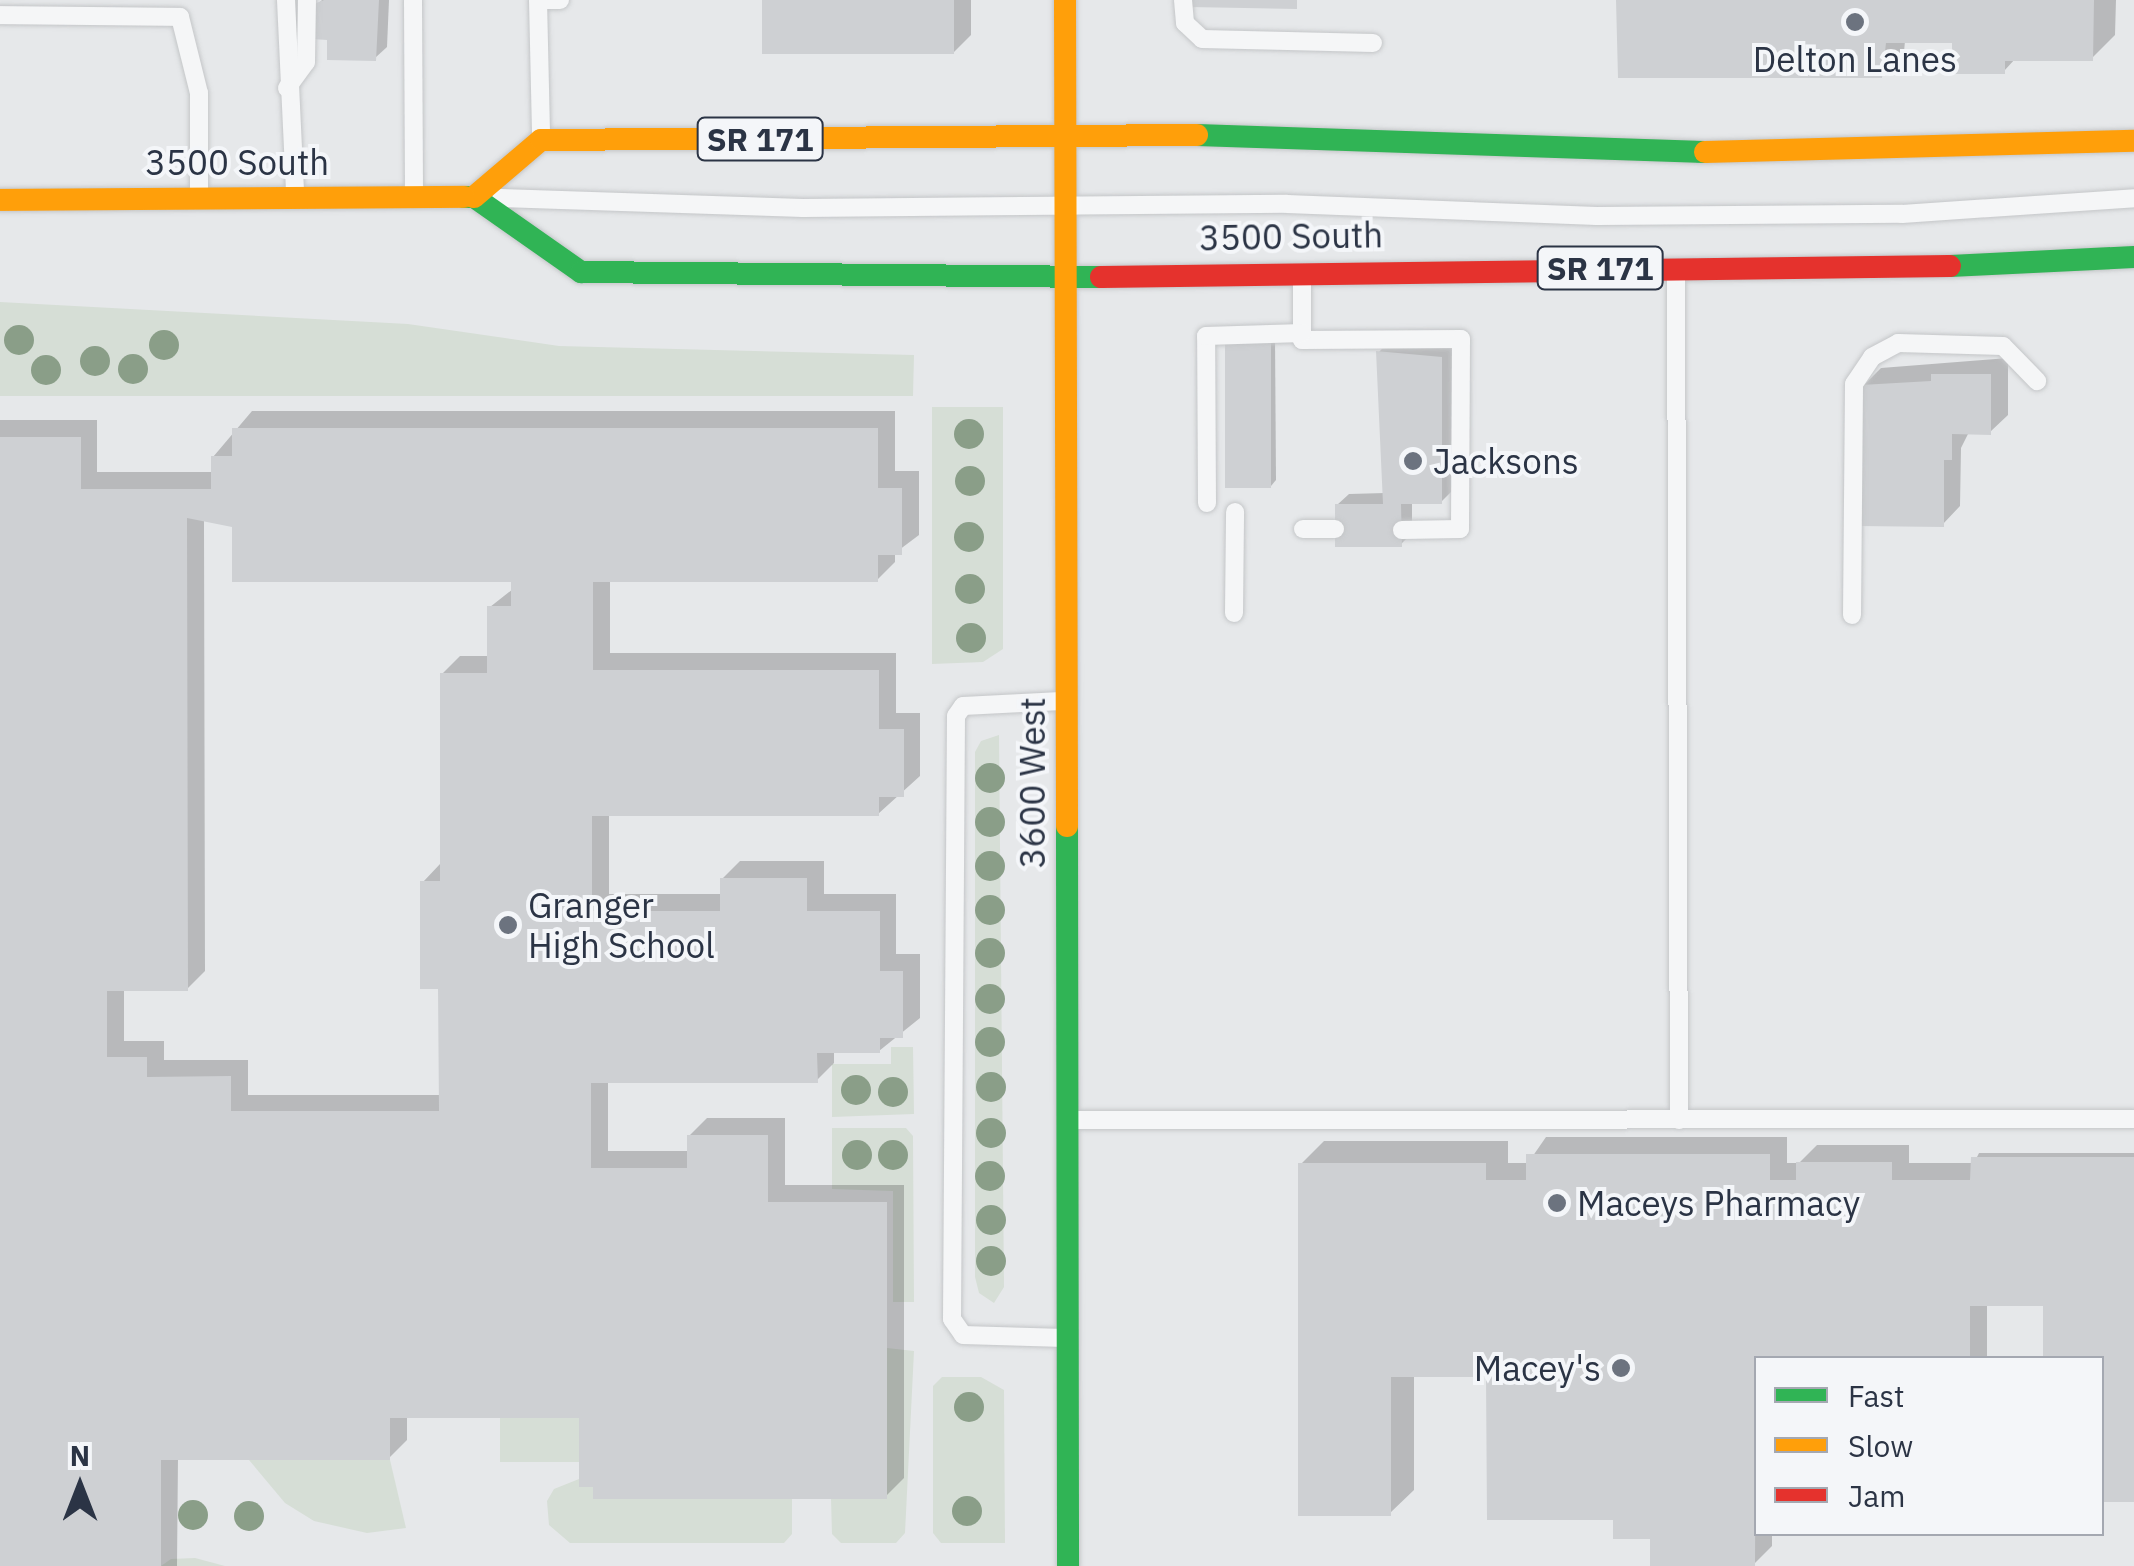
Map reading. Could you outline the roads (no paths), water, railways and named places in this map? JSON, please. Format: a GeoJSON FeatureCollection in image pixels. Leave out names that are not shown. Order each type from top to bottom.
{"type":"FeatureCollection","features":[{"type":"Feature","properties":{"kind":"main road","name":"3600 West"},"geometry":{"type":"LineString","coordinates":[[1065,0],[1068,1566]]}},
{"type":"Feature","properties":{"kind":"main road","name":"SR 171"},"geometry":{"type":"LineString","coordinates":[[541,140],[1066,135],[1374,137],[1569,151],[1814,152],[2134,141]]}},
{"type":"Feature","properties":{"kind":"main road"},"geometry":{"type":"LineString","coordinates":[[474,197],[541,140]]}},
{"type":"Feature","properties":{"kind":"main road","name":"3500 South"},"geometry":{"type":"LineString","coordinates":[[0,200],[474,197],[581,272],[1066,276],[1302,270],[1998,265],[2134,256]]}},
{"type":"Feature","properties":{"kind":"lane"},"geometry":{"type":"LineString","coordinates":[[286,0],[287,88],[296,197]]}},
{"type":"Feature","properties":{"kind":"lane"},"geometry":{"type":"LineString","coordinates":[[287,88],[306,62],[307,0]]}},
{"type":"Feature","properties":{"kind":"lane"},"geometry":{"type":"LineString","coordinates":[[414,0],[414,198]]}},
{"type":"Feature","properties":{"kind":"lane"},"geometry":{"type":"LineString","coordinates":[[541,140],[538,0],[560,0]]}},
{"type":"Feature","properties":{"kind":"lane"},"geometry":{"type":"LineString","coordinates":[[1182,0],[1185,22],[1202,39],[1373,44]]}},
{"type":"Feature","properties":{"kind":"lane"},"geometry":{"type":"LineString","coordinates":[[0,15],[180,17],[198,92],[198,196]]}},
{"type":"Feature","properties":{"kind":"lane"},"geometry":{"type":"LineString","coordinates":[[474,197],[803,208],[1287,204],[1690,216],[1921,213],[2134,198]]}},
{"type":"Feature","properties":{"kind":"lane"},"geometry":{"type":"LineString","coordinates":[[1676,267],[1678,1120]]}},
{"type":"Feature","properties":{"kind":"lane"},"geometry":{"type":"LineString","coordinates":[[1302,270],[1302,337]]}},
{"type":"Feature","properties":{"kind":"lane"},"geometry":{"type":"LineString","coordinates":[[1207,503],[1206,336],[1461,338],[1460,528],[1402,530]]}},
{"type":"Feature","properties":{"kind":"lane"},"geometry":{"type":"LineString","coordinates":[[1852,616],[1854,384],[1872,357],[1898,343],[2003,346],[2037,381]]}},
{"type":"Feature","properties":{"kind":"lane"},"geometry":{"type":"LineString","coordinates":[[1234,613],[1236,512]]}},
{"type":"Feature","properties":{"kind":"lane"},"geometry":{"type":"LineString","coordinates":[[1303,529],[1335,528]]}},
{"type":"Feature","properties":{"kind":"lane"},"geometry":{"type":"LineString","coordinates":[[1067,700],[963,706],[956,716],[952,1319],[963,1335],[1068,1338]]}},
{"type":"Feature","properties":{"kind":"lane"},"geometry":{"type":"LineString","coordinates":[[1067,1120],[2134,1120]]}},
{"type":"Feature","properties":{"kind":"place","name":"Delton Lanes"},"geometry":{"type":"Point","coordinates":[1855,22]}},
{"type":"Feature","properties":{"kind":"place","name":"Jacksons"},"geometry":{"type":"Point","coordinates":[1413,461]}},
{"type":"Feature","properties":{"kind":"place","name":"Granger High School"},"geometry":{"type":"Point","coordinates":[508,925]}},
{"type":"Feature","properties":{"kind":"place","name":"Maceys Pharmacy"},"geometry":{"type":"Point","coordinates":[1557,1203]}},
{"type":"Feature","properties":{"kind":"place","name":"Macey's"},"geometry":{"type":"Point","coordinates":[1621,1368]}}]}
